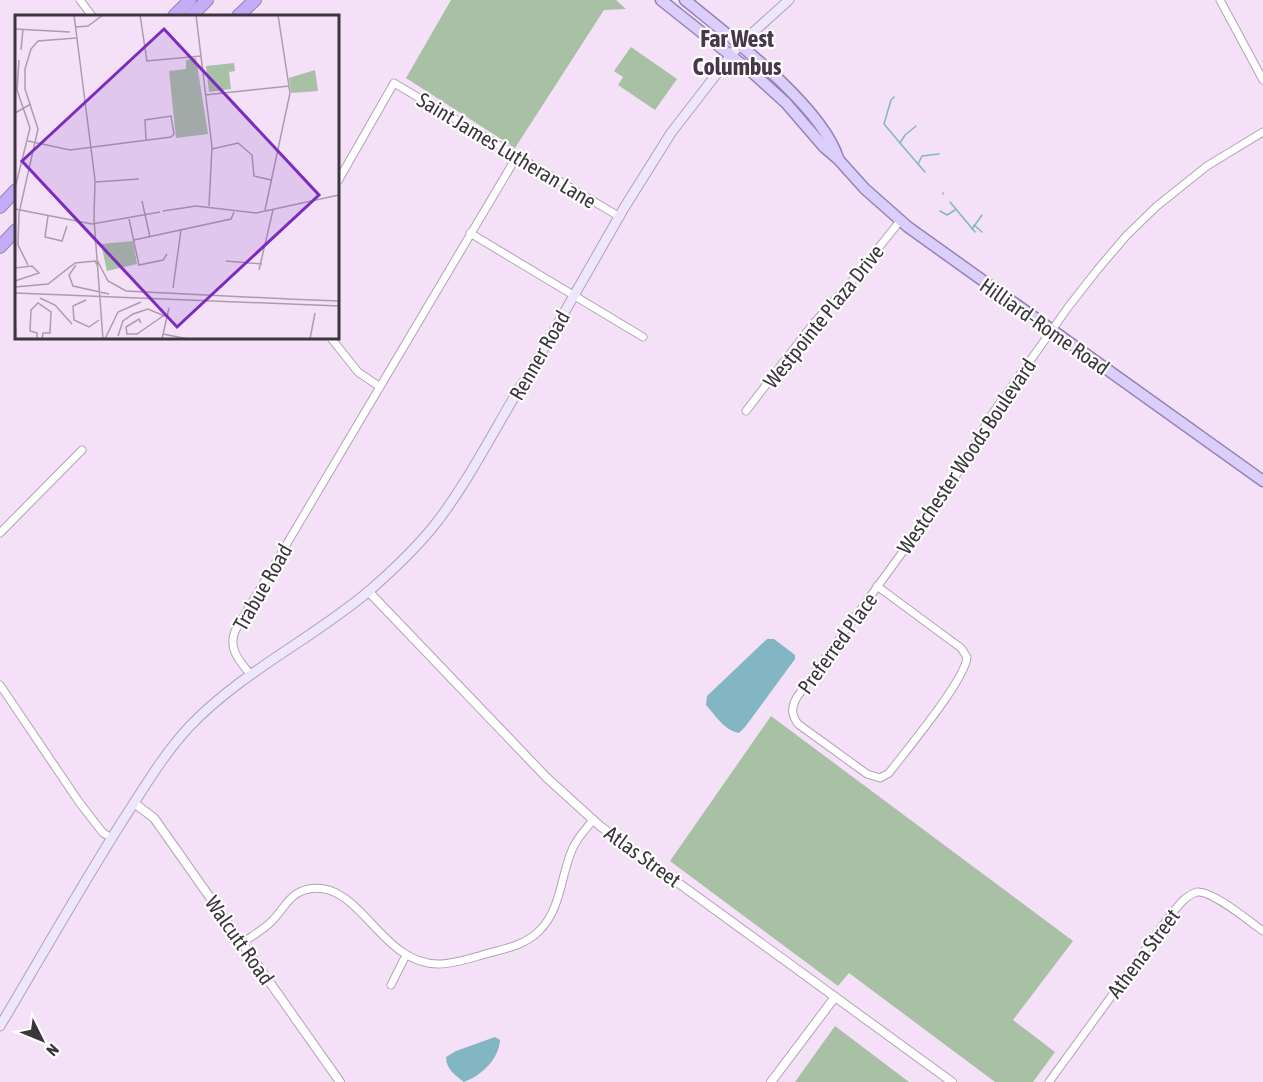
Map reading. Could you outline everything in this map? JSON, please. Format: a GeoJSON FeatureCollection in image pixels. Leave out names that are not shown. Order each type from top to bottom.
{"type":"FeatureCollection","features":[{"type":"Feature","properties":{"kind":"highway"},"geometry":{"type":"LineString","coordinates":[[175,15],[190,0]]}},
{"type":"Feature","properties":{"kind":"highway"},"geometry":{"type":"LineString","coordinates":[[192,15],[207,0]]}},
{"type":"Feature","properties":{"kind":"highway"},"geometry":{"type":"LineString","coordinates":[[230,15],[245,0]]}},
{"type":"Feature","properties":{"kind":"highway"},"geometry":{"type":"LineString","coordinates":[[239,15],[255,0]]}},
{"type":"Feature","properties":{"kind":"highway"},"geometry":{"type":"LineString","coordinates":[[0,207],[15,191]]}},
{"type":"Feature","properties":{"kind":"highway"},"geometry":{"type":"LineString","coordinates":[[0,246],[15,231]]}},
{"type":"Feature","properties":{"kind":"highway"},"geometry":{"type":"LineString","coordinates":[[0,255],[15,240]]}},
{"type":"Feature","properties":{"kind":"main road","name":"Hilliard-Rome Road"},"geometry":{"type":"LineString","coordinates":[[661,0],[731,55],[786,103],[824,147],[900,221],[1263,481]]}},
{"type":"Feature","properties":{"kind":"main road","name":"Hilliard-Rome Road"},"geometry":{"type":"LineString","coordinates":[[685,0],[789,90],[833,144],[838,159]]}},
{"type":"Feature","properties":{"kind":"main road","name":"Renner Road"},"geometry":{"type":"LineString","coordinates":[[532,369],[670,133],[739,45],[789,0]]}},
{"type":"Feature","properties":{"kind":"main road","name":"Renner Road"},"geometry":{"type":"LineString","coordinates":[[250,674],[368,591],[396,566],[435,524],[522,384]]}},
{"type":"Feature","properties":{"kind":"main road"},"geometry":{"type":"LineString","coordinates":[[0,1026],[159,764],[188,728],[213,703],[250,674]]}},
{"type":"Feature","properties":{"kind":"street"},"geometry":{"type":"LineString","coordinates":[[80,0],[91,15]]}},
{"type":"Feature","properties":{"kind":"street"},"geometry":{"type":"LineString","coordinates":[[1220,0],[1263,80]]}},
{"type":"Feature","properties":{"kind":"street","name":"Saint James Lutheran Lane"},"geometry":{"type":"LineString","coordinates":[[339,179],[394,83],[620,217]]}},
{"type":"Feature","properties":{"kind":"street","name":"Westchester Woods Boulevard"},"geometry":{"type":"LineString","coordinates":[[877,586],[956,477],[990,417],[1052,330],[1112,252],[1157,206],[1207,166],[1263,132]]}},
{"type":"Feature","properties":{"kind":"street","name":"Trabue Road"},"geometry":{"type":"LineString","coordinates":[[250,674],[234,651],[232,638],[235,631],[517,156]]}},
{"type":"Feature","properties":{"kind":"street","name":"Westpointe Plaza Drive"},"geometry":{"type":"LineString","coordinates":[[746,411],[813,324],[852,281],[900,221]]}},
{"type":"Feature","properties":{"kind":"street"},"geometry":{"type":"LineString","coordinates":[[470,233],[643,338]]}},
{"type":"Feature","properties":{"kind":"street"},"geometry":{"type":"LineString","coordinates":[[332,339],[358,372],[380,387]]}},
{"type":"Feature","properties":{"kind":"street","name":"Renner Road"},"geometry":{"type":"LineString","coordinates":[[522,384],[532,369]]}},
{"type":"Feature","properties":{"kind":"street"},"geometry":{"type":"LineString","coordinates":[[0,533],[82,450]]}},
{"type":"Feature","properties":{"kind":"street","name":"Preferred Place"},"geometry":{"type":"LineString","coordinates":[[877,586],[961,648],[967,657],[965,670],[889,774],[880,778],[867,774],[806,731],[792,715],[792,706],[797,698],[877,586]]}},
{"type":"Feature","properties":{"kind":"street","name":"Atlas Street"},"geometry":{"type":"LineString","coordinates":[[368,591],[547,778],[593,820],[952,1082]]}},
{"type":"Feature","properties":{"kind":"street"},"geometry":{"type":"LineString","coordinates":[[0,685],[79,802],[103,832],[112,838]]}},
{"type":"Feature","properties":{"kind":"street","name":"Walcutt Road"},"geometry":{"type":"LineString","coordinates":[[134,803],[154,818],[340,1082]]}},
{"type":"Feature","properties":{"kind":"street"},"geometry":{"type":"LineString","coordinates":[[242,942],[270,923],[292,896],[306,890],[321,888],[333,891],[345,898],[393,947],[416,960],[438,964],[454,962],[516,946],[541,930],[550,918],[572,848],[593,820]]}},
{"type":"Feature","properties":{"kind":"street","name":"Athena Street"},"geometry":{"type":"LineString","coordinates":[[1049,1082],[1169,917],[1184,900],[1198,892],[1210,895],[1263,931]]}},
{"type":"Feature","properties":{"kind":"street"},"geometry":{"type":"LineString","coordinates":[[391,985],[406,955]]}},
{"type":"Feature","properties":{"kind":"street"},"geometry":{"type":"LineString","coordinates":[[771,1082],[835,996]]}},
{"type":"Feature","properties":{"kind":"green space"},"geometry":{"type":"Polygon","coordinates":[[[451,0],[616,0],[626,9],[604,10],[515,148],[406,78],[451,0]]]}},
{"type":"Feature","properties":{"kind":"green space"},"geometry":{"type":"Polygon","coordinates":[[[631,47],[677,79],[655,110],[618,85],[623,77],[614,71],[631,47]]]}},
{"type":"Feature","properties":{"kind":"green space"},"geometry":{"type":"Polygon","coordinates":[[[771,716],[1073,941],[1013,1020],[1055,1052],[1033,1082],[995,1082],[849,973],[838,986],[670,861],[771,716]]]}},
{"type":"Feature","properties":{"kind":"green space"},"geometry":{"type":"Polygon","coordinates":[[[835,1026],[909,1082],[795,1082],[835,1026]]]}},
{"type":"Feature","properties":{"kind":"water"},"geometry":{"type":"Polygon","coordinates":[[[767,639],[774,639],[795,655],[795,659],[739,733],[729,729],[706,705],[707,696],[767,639]]]}},
{"type":"Feature","properties":{"kind":"water"},"geometry":{"type":"Polygon","coordinates":[[[495,1037],[500,1040],[496,1054],[488,1066],[477,1075],[464,1082],[449,1068],[446,1057],[495,1037]]]}},
{"type":"Feature","properties":{"kind":"waterway"},"geometry":{"type":"LineString","coordinates":[[894,97],[884,124],[900,143]]}},
{"type":"Feature","properties":{"kind":"waterway"},"geometry":{"type":"LineString","coordinates":[[916,126],[905,135],[900,143],[918,164]]}},
{"type":"Feature","properties":{"kind":"waterway"},"geometry":{"type":"LineString","coordinates":[[925,172],[918,164],[922,156],[939,154]]}},
{"type":"Feature","properties":{"kind":"waterway"},"geometry":{"type":"LineString","coordinates":[[950,202],[975,232]]}},
{"type":"Feature","properties":{"kind":"waterway"},"geometry":{"type":"LineString","coordinates":[[940,211],[947,215],[955,210]]}},
{"type":"Feature","properties":{"kind":"waterway"},"geometry":{"type":"LineString","coordinates":[[972,229],[982,215]]}},
{"type":"Feature","properties":{"kind":"waterway"},"geometry":{"type":"LineString","coordinates":[[974,225],[982,232]]}},
{"type":"Feature","properties":{"kind":"district","name":"Far West Columbus"},"geometry":{"type":"Point","coordinates":[737,52]}}]}
